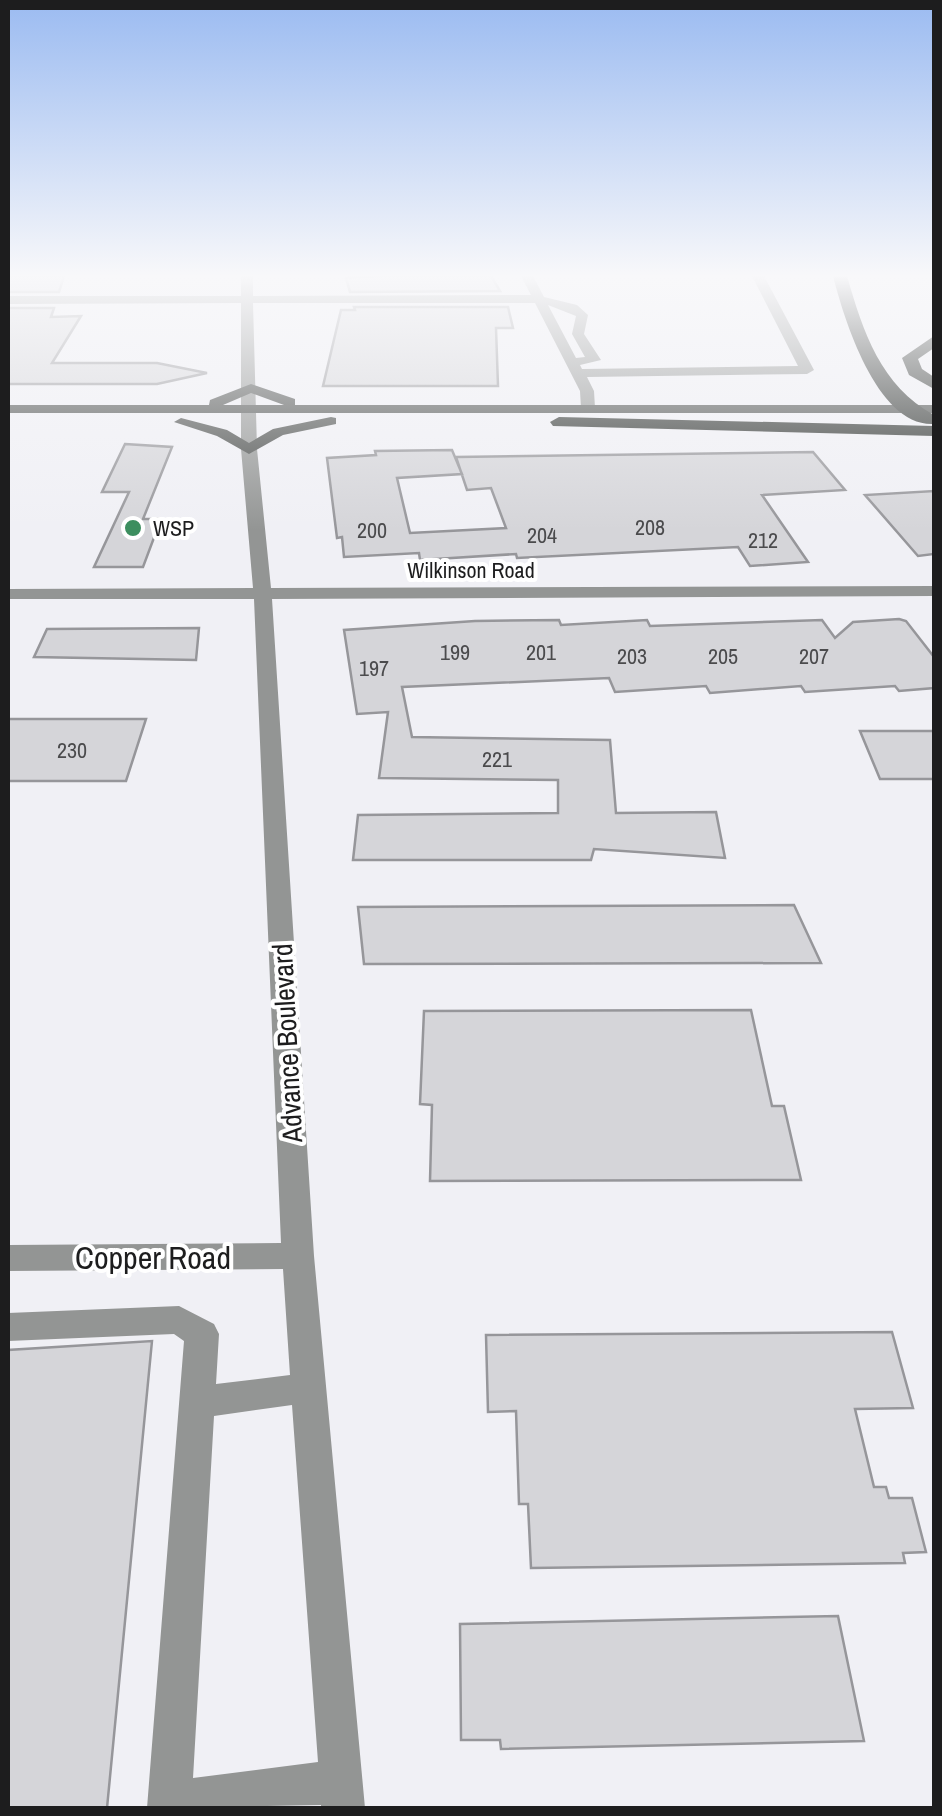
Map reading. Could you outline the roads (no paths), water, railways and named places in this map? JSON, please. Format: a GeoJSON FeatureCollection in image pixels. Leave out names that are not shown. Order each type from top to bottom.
{"type":"FeatureCollection","features":[{"type":"Feature","properties":{"kind":"highway"},"geometry":{"type":"LineString","coordinates":[[871,361],[903,409],[933,420]]}},
{"type":"Feature","properties":{"kind":"highway"},"geometry":{"type":"LineString","coordinates":[[911,361],[916,372],[934,384]]}},
{"type":"Feature","properties":{"kind":"highway"},"geometry":{"type":"LineString","coordinates":[[558,422],[933,420]]}},
{"type":"Feature","properties":{"kind":"main road"},"geometry":{"type":"LineString","coordinates":[[178,416],[250,388],[331,415],[558,422]]}},
{"type":"Feature","properties":{"kind":"main road"},"geometry":{"type":"LineString","coordinates":[[8,422],[588,408],[903,409]]}},
{"type":"Feature","properties":{"kind":"main road"},"geometry":{"type":"LineString","coordinates":[[8,409],[178,416],[222,433],[249,449],[278,432],[331,415]]}},
{"type":"Feature","properties":{"kind":"street","name":"Advance Boulevard"},"geometry":{"type":"LineString","coordinates":[[249,361],[249,449],[263,594],[298,1256],[341,1795]]}},
{"type":"Feature","properties":{"kind":"street"},"geometry":{"type":"LineString","coordinates":[[572,361],[587,391],[588,408]]}},
{"type":"Feature","properties":{"kind":"street"},"geometry":{"type":"LineString","coordinates":[[575,367],[592,361]]}},
{"type":"Feature","properties":{"kind":"street"},"geometry":{"type":"LineString","coordinates":[[575,367],[807,370],[802,361]]}},
{"type":"Feature","properties":{"kind":"street","name":"Wilkinson Road"},"geometry":{"type":"LineString","coordinates":[[8,594],[934,591]]}},
{"type":"Feature","properties":{"kind":"street","name":"Copper Road"},"geometry":{"type":"LineString","coordinates":[[8,1258],[298,1256]]}},
{"type":"Feature","properties":{"kind":"street"},"geometry":{"type":"LineString","coordinates":[[8,1326],[179,1320],[202,1334],[169,1806],[341,1795]]}},
{"type":"Feature","properties":{"kind":"street"},"geometry":{"type":"LineString","coordinates":[[199,1402],[309,1388]]}},
{"type":"Feature","properties":{"kind":"place","name":"WSP"},"geometry":{"type":"Point","coordinates":[133,528]}}]}
